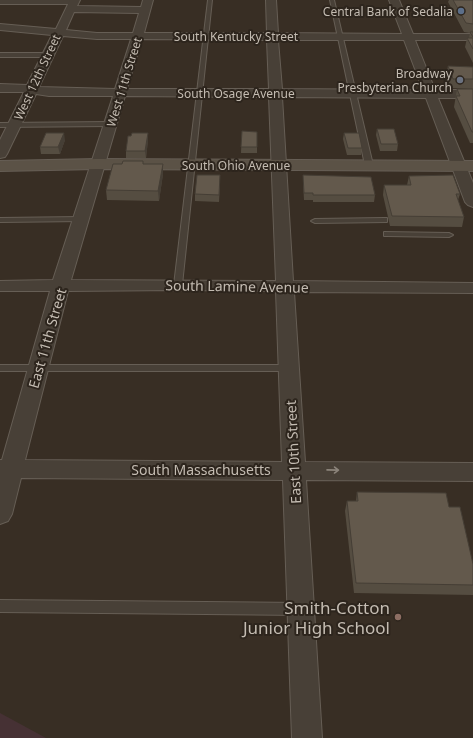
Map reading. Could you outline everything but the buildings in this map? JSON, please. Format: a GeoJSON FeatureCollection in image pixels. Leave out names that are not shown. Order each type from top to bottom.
{"type":"FeatureCollection","features":[{"type":"Feature","properties":{"kind":"main road","name":"South Ohio Avenue"},"geometry":{"type":"LineString","coordinates":[[0,166],[97,164],[466,166]]}},
{"type":"Feature","properties":{"kind":"street","name":"East 10th Street"},"geometry":{"type":"LineString","coordinates":[[271,0],[274,36],[307,738]]}},
{"type":"Feature","properties":{"kind":"street"},"geometry":{"type":"LineString","coordinates":[[394,0],[431,94],[466,166],[473,202]]}},
{"type":"Feature","properties":{"kind":"street"},"geometry":{"type":"LineString","coordinates":[[73,4],[147,5]]}},
{"type":"Feature","properties":{"kind":"street","name":"West 12th Street"},"geometry":{"type":"LineString","coordinates":[[0,154],[58,32],[73,4]]}},
{"type":"Feature","properties":{"kind":"street","name":"West 11th Street"},"geometry":{"type":"LineString","coordinates":[[97,164],[111,124],[119,92],[147,5]]}},
{"type":"Feature","properties":{"kind":"street","name":"South Kentucky Street"},"geometry":{"type":"LineString","coordinates":[[0,27],[97,36],[473,37]]}},
{"type":"Feature","properties":{"kind":"street","name":"South Osage Avenue"},"geometry":{"type":"LineString","coordinates":[[0,88],[49,92],[473,94]]}},
{"type":"Feature","properties":{"kind":"street","name":"East 11th Street"},"geometry":{"type":"LineString","coordinates":[[0,514],[6,469],[38,368],[97,164]]}},
{"type":"Feature","properties":{"kind":"street","name":"South Lamine Avenue"},"geometry":{"type":"LineString","coordinates":[[0,286],[178,285],[473,288]]}},
{"type":"Feature","properties":{"kind":"street","name":"South Massachusetts"},"geometry":{"type":"LineString","coordinates":[[6,469],[473,472]]}},
{"type":"Feature","properties":{"kind":"lane"},"geometry":{"type":"LineString","coordinates":[[178,285],[210,0]]}},
{"type":"Feature","properties":{"kind":"lane"},"geometry":{"type":"LineString","coordinates":[[332,0],[369,166]]}},
{"type":"Feature","properties":{"kind":"lane"},"geometry":{"type":"LineString","coordinates":[[0,2],[73,4]]}},
{"type":"Feature","properties":{"kind":"lane"},"geometry":{"type":"LineString","coordinates":[[0,55],[47,55]]}},
{"type":"Feature","properties":{"kind":"lane"},"geometry":{"type":"LineString","coordinates":[[0,125],[111,124]]}},
{"type":"Feature","properties":{"kind":"lane"},"geometry":{"type":"LineString","coordinates":[[0,220],[81,219]]}},
{"type":"Feature","properties":{"kind":"lane"},"geometry":{"type":"LineString","coordinates":[[315,221],[384,220]]}},
{"type":"Feature","properties":{"kind":"lane"},"geometry":{"type":"LineString","coordinates":[[387,234],[449,235]]}},
{"type":"Feature","properties":{"kind":"lane"},"geometry":{"type":"LineString","coordinates":[[0,368],[289,368]]}},
{"type":"Feature","properties":{"kind":"lane"},"geometry":{"type":"LineString","coordinates":[[0,606],[300,609]]}},
{"type":"Feature","properties":{"kind":"shaded area"},"geometry":{"type":"Polygon","coordinates":[[[0,713],[46,738],[0,738],[0,713]]]}},
{"type":"Feature","properties":{"kind":"place","name":"Central Bank of Sedalia"},"geometry":{"type":"Point","coordinates":[461,11]}},
{"type":"Feature","properties":{"kind":"place","name":"Broadway Presbyterian Church"},"geometry":{"type":"Point","coordinates":[460,80]}},
{"type":"Feature","properties":{"kind":"place","name":"Smith-Cotton Junior High School"},"geometry":{"type":"Point","coordinates":[398,617]}}]}
